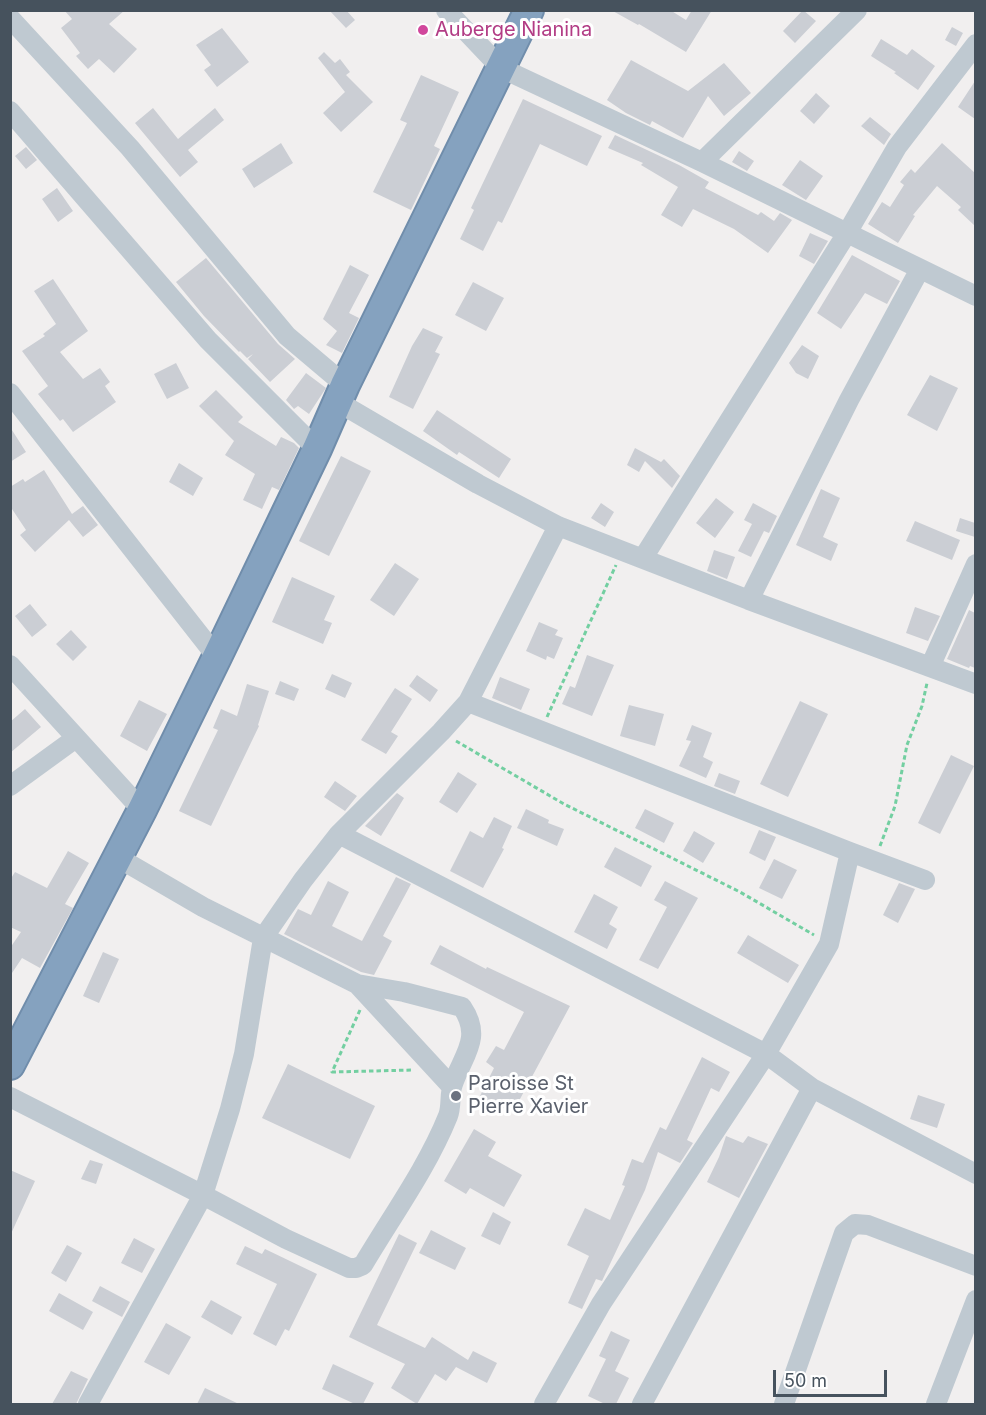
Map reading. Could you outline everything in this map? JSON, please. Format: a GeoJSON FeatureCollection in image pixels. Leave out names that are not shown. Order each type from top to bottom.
{"type":"FeatureCollection","features":[{"type":"Feature","properties":{"kind":"highway"},"geometry":{"type":"LineString","coordinates":[[10,1065],[142,810],[529,10]]}},
{"type":"Feature","properties":{"kind":"street"},"geometry":{"type":"LineString","coordinates":[[446,10],[501,68],[702,162],[975,296]]}},
{"type":"Feature","properties":{"kind":"street"},"geometry":{"type":"LineString","coordinates":[[702,162],[857,10]]}},
{"type":"Feature","properties":{"kind":"street"},"geometry":{"type":"LineString","coordinates":[[10,18],[130,148],[287,336],[342,393],[478,484],[558,526],[975,684]]}},
{"type":"Feature","properties":{"kind":"street"},"geometry":{"type":"LineString","coordinates":[[643,558],[847,233],[897,147],[975,44]]}},
{"type":"Feature","properties":{"kind":"street"},"geometry":{"type":"LineString","coordinates":[[10,111],[208,340],[317,448]]}},
{"type":"Feature","properties":{"kind":"street"},"geometry":{"type":"LineString","coordinates":[[749,600],[849,400],[920,269]]}},
{"type":"Feature","properties":{"kind":"street"},"geometry":{"type":"LineString","coordinates":[[10,393],[217,657]]}},
{"type":"Feature","properties":{"kind":"street"},"geometry":{"type":"LineString","coordinates":[[88,1404],[204,1195],[244,1054],[263,938],[303,880],[339,834],[468,702],[558,526]]}},
{"type":"Feature","properties":{"kind":"street"},"geometry":{"type":"LineString","coordinates":[[930,667],[975,564]]}},
{"type":"Feature","properties":{"kind":"street"},"geometry":{"type":"LineString","coordinates":[[10,665],[142,810]]}},
{"type":"Feature","properties":{"kind":"street"},"geometry":{"type":"LineString","coordinates":[[468,702],[925,880]]}},
{"type":"Feature","properties":{"kind":"street"},"geometry":{"type":"LineString","coordinates":[[10,786],[76,738]]}},
{"type":"Feature","properties":{"kind":"street"},"geometry":{"type":"LineString","coordinates":[[339,834],[766,1054],[812,1088],[975,1174]]}},
{"type":"Feature","properties":{"kind":"street"},"geometry":{"type":"LineString","coordinates":[[544,1404],[601,1304],[766,1054],[829,944],[850,852]]}},
{"type":"Feature","properties":{"kind":"street"},"geometry":{"type":"LineString","coordinates":[[117,857],[203,907],[362,990],[452,1087]]}},
{"type":"Feature","properties":{"kind":"street"},"geometry":{"type":"LineString","coordinates":[[10,1097],[286,1239],[349,1268],[356,1268],[363,1265],[424,1164],[448,1116],[452,1087],[465,1057],[472,1029],[469,1018],[462,1007],[404,992],[362,990]]}},
{"type":"Feature","properties":{"kind":"street"},"geometry":{"type":"LineString","coordinates":[[642,1404],[812,1088]]}},
{"type":"Feature","properties":{"kind":"street"},"geometry":{"type":"LineString","coordinates":[[784,1404],[844,1233],[855,1224],[868,1225],[975,1266]]}},
{"type":"Feature","properties":{"kind":"street"},"geometry":{"type":"LineString","coordinates":[[936,1404],[975,1300]]}},
{"type":"Feature","properties":{"kind":"path"},"geometry":{"type":"LineString","coordinates":[[541,730],[623,550]]}},
{"type":"Feature","properties":{"kind":"path"},"geometry":{"type":"LineString","coordinates":[[874,861],[895,806],[907,745],[922,706],[930,667]]}},
{"type":"Feature","properties":{"kind":"path"},"geometry":{"type":"LineString","coordinates":[[441,732],[564,804],[740,892],[829,944]]}},
{"type":"Feature","properties":{"kind":"path"},"geometry":{"type":"LineString","coordinates":[[362,990],[332,1072],[435,1069]]}},
{"type":"Feature","properties":{"kind":"building"},"geometry":{"type":"Polygon","coordinates":[[[64,10],[125,10],[109,24],[137,49],[114,73],[99,59],[88,69],[76,56],[80,53],[61,28],[72,19],[64,10]]]}},
{"type":"Feature","properties":{"kind":"building"},"geometry":{"type":"Polygon","coordinates":[[[329,10],[346,10],[355,20],[346,28],[329,10]]]}},
{"type":"Feature","properties":{"kind":"building"},"geometry":{"type":"Polygon","coordinates":[[[611,10],[670,10],[686,20],[692,10],[712,10],[686,52],[611,10]]]}},
{"type":"Feature","properties":{"kind":"building"},"geometry":{"type":"Polygon","coordinates":[[[803,10],[816,21],[795,43],[783,31],[803,10]]]}},
{"type":"Feature","properties":{"kind":"building"},"geometry":{"type":"Polygon","coordinates":[[[952,27],[963,33],[956,46],[945,40],[952,27]]]}},
{"type":"Feature","properties":{"kind":"building"},"geometry":{"type":"Polygon","coordinates":[[[222,28],[249,62],[217,87],[204,70],[211,65],[196,45],[222,28]]]}},
{"type":"Feature","properties":{"kind":"building"},"geometry":{"type":"Polygon","coordinates":[[[881,39],[907,55],[912,49],[935,66],[918,90],[871,56],[881,39]]]}},
{"type":"Feature","properties":{"kind":"building"},"geometry":{"type":"Polygon","coordinates":[[[324,52],[335,63],[340,59],[350,72],[346,75],[373,102],[341,132],[323,113],[345,92],[318,58],[324,52]]]}},
{"type":"Feature","properties":{"kind":"building"},"geometry":{"type":"Polygon","coordinates":[[[631,60],[688,91],[724,63],[751,93],[724,116],[708,96],[683,138],[652,121],[650,125],[626,113],[607,100],[631,60]]]}},
{"type":"Feature","properties":{"kind":"building"},"geometry":{"type":"Polygon","coordinates":[[[421,75],[459,92],[434,146],[440,149],[411,210],[373,192],[407,123],[400,120],[421,75]]]}},
{"type":"Feature","properties":{"kind":"building"},"geometry":{"type":"Polygon","coordinates":[[[975,81],[975,119],[958,107],[975,81]]]}},
{"type":"Feature","properties":{"kind":"building"},"geometry":{"type":"Polygon","coordinates":[[[816,93],[830,106],[814,124],[800,111],[816,93]]]}},
{"type":"Feature","properties":{"kind":"building"},"geometry":{"type":"Polygon","coordinates":[[[523,99],[602,136],[587,166],[540,144],[502,223],[498,221],[483,251],[460,239],[474,210],[471,208],[523,99]]]}},
{"type":"Feature","properties":{"kind":"building"},"geometry":{"type":"Polygon","coordinates":[[[153,108],[178,139],[215,108],[224,120],[188,150],[198,162],[180,177],[135,123],[153,108]]]}},
{"type":"Feature","properties":{"kind":"building"},"geometry":{"type":"Polygon","coordinates":[[[870,117],[891,134],[884,145],[861,126],[870,117]]]}},
{"type":"Feature","properties":{"kind":"building"},"geometry":{"type":"Polygon","coordinates":[[[615,135],[679,165],[709,182],[705,188],[758,215],[761,212],[774,221],[780,213],[792,220],[768,253],[734,229],[693,209],[682,227],[661,215],[678,187],[641,165],[643,163],[608,148],[615,135]]]}},
{"type":"Feature","properties":{"kind":"building"},"geometry":{"type":"Polygon","coordinates":[[[281,143],[293,163],[254,188],[242,169],[281,143]]]}},
{"type":"Feature","properties":{"kind":"building"},"geometry":{"type":"Polygon","coordinates":[[[942,143],[975,173],[975,226],[958,210],[961,207],[937,186],[913,215],[915,216],[898,243],[868,224],[882,202],[890,207],[904,185],[900,182],[911,169],[915,173],[942,143]]]}},
{"type":"Feature","properties":{"kind":"building"},"geometry":{"type":"Polygon","coordinates":[[[26,147],[37,160],[26,169],[15,156],[26,147]]]}},
{"type":"Feature","properties":{"kind":"building"},"geometry":{"type":"Polygon","coordinates":[[[739,151],[754,161],[747,171],[732,162],[739,151]]]}},
{"type":"Feature","properties":{"kind":"building"},"geometry":{"type":"Polygon","coordinates":[[[800,160],[823,176],[806,200],[782,185],[800,160]]]}},
{"type":"Feature","properties":{"kind":"building"},"geometry":{"type":"Polygon","coordinates":[[[57,188],[73,211],[58,222],[42,199],[57,188]]]}},
{"type":"Feature","properties":{"kind":"building"},"geometry":{"type":"Polygon","coordinates":[[[810,233],[828,241],[814,264],[799,256],[810,233]]]}},
{"type":"Feature","properties":{"kind":"building"},"geometry":{"type":"Polygon","coordinates":[[[852,255],[900,281],[887,304],[865,293],[841,329],[817,313],[852,255]]]}},
{"type":"Feature","properties":{"kind":"building"},"geometry":{"type":"Polygon","coordinates":[[[206,258],[278,344],[295,359],[270,382],[248,359],[253,354],[247,358],[239,352],[204,316],[176,282],[206,258]]]}},
{"type":"Feature","properties":{"kind":"building"},"geometry":{"type":"Polygon","coordinates":[[[350,265],[369,275],[349,313],[359,318],[342,353],[326,345],[337,331],[323,319],[350,265]]]}},
{"type":"Feature","properties":{"kind":"building"},"geometry":{"type":"Polygon","coordinates":[[[53,279],[88,331],[60,352],[83,379],[100,368],[110,382],[105,386],[116,402],[73,432],[63,419],[60,421],[38,394],[48,386],[22,351],[45,336],[43,334],[56,324],[34,291],[53,279]]]}},
{"type":"Feature","properties":{"kind":"building"},"geometry":{"type":"Polygon","coordinates":[[[473,282],[504,298],[486,331],[455,315],[473,282]]]}},
{"type":"Feature","properties":{"kind":"building"},"geometry":{"type":"Polygon","coordinates":[[[423,328],[443,337],[435,352],[440,354],[413,409],[389,397],[412,346],[423,328]]]}},
{"type":"Feature","properties":{"kind":"building"},"geometry":{"type":"Polygon","coordinates":[[[802,345],[819,356],[808,379],[796,373],[789,363],[802,345]]]}},
{"type":"Feature","properties":{"kind":"building"},"geometry":{"type":"Polygon","coordinates":[[[176,363],[189,388],[167,399],[154,374],[176,363]]]}},
{"type":"Feature","properties":{"kind":"building"},"geometry":{"type":"Polygon","coordinates":[[[306,373],[326,388],[309,414],[298,406],[294,409],[286,400],[306,373]]]}},
{"type":"Feature","properties":{"kind":"building"},"geometry":{"type":"Polygon","coordinates":[[[930,375],[958,388],[937,431],[907,415],[930,375]]]}},
{"type":"Feature","properties":{"kind":"building"},"geometry":{"type":"Polygon","coordinates":[[[216,390],[243,417],[238,422],[276,446],[281,437],[299,448],[279,490],[272,487],[262,509],[243,500],[255,474],[225,455],[234,441],[199,406],[216,390]]]}},
{"type":"Feature","properties":{"kind":"building"},"geometry":{"type":"Polygon","coordinates":[[[437,410],[511,459],[499,478],[459,452],[457,455],[423,431],[437,410]]]}},
{"type":"Feature","properties":{"kind":"building"},"geometry":{"type":"Polygon","coordinates":[[[10,427],[26,452],[10,462],[10,427]]]}},
{"type":"Feature","properties":{"kind":"building"},"geometry":{"type":"Polygon","coordinates":[[[635,448],[661,462],[664,459],[680,476],[672,488],[645,461],[639,472],[627,465],[635,448]]]}},
{"type":"Feature","properties":{"kind":"building"},"geometry":{"type":"Polygon","coordinates":[[[341,456],[371,471],[329,556],[299,541],[341,456]]]}},
{"type":"Feature","properties":{"kind":"building"},"geometry":{"type":"Polygon","coordinates":[[[179,463],[203,478],[193,496],[169,482],[179,463]]]}},
{"type":"Feature","properties":{"kind":"building"},"geometry":{"type":"Polygon","coordinates":[[[44,470],[72,514],[83,506],[98,525],[83,537],[69,520],[35,552],[20,535],[26,530],[10,506],[10,487],[23,479],[25,482],[44,470]]]}},
{"type":"Feature","properties":{"kind":"building"},"geometry":{"type":"Polygon","coordinates":[[[821,489],[840,498],[823,537],[838,544],[831,561],[796,545],[821,489]]]}},
{"type":"Feature","properties":{"kind":"building"},"geometry":{"type":"Polygon","coordinates":[[[716,498],[734,512],[715,538],[696,523],[716,498]]]}},
{"type":"Feature","properties":{"kind":"building"},"geometry":{"type":"Polygon","coordinates":[[[601,503],[614,512],[605,527],[591,518],[601,503]]]}},
{"type":"Feature","properties":{"kind":"building"},"geometry":{"type":"Polygon","coordinates":[[[753,503],[777,516],[769,533],[764,531],[751,557],[738,551],[752,524],[744,520],[753,503]]]}},
{"type":"Feature","properties":{"kind":"building"},"geometry":{"type":"Polygon","coordinates":[[[960,518],[975,523],[975,537],[956,531],[960,518]]]}},
{"type":"Feature","properties":{"kind":"building"},"geometry":{"type":"Polygon","coordinates":[[[915,521],[960,540],[952,560],[906,541],[915,521]]]}},
{"type":"Feature","properties":{"kind":"building"},"geometry":{"type":"Polygon","coordinates":[[[714,550],[735,557],[727,579],[707,571],[714,550]]]}},
{"type":"Feature","properties":{"kind":"building"},"geometry":{"type":"Polygon","coordinates":[[[395,563],[419,579],[394,616],[370,600],[395,563]]]}},
{"type":"Feature","properties":{"kind":"building"},"geometry":{"type":"Polygon","coordinates":[[[292,577],[335,596],[324,620],[332,623],[323,644],[272,622],[292,577]]]}},
{"type":"Feature","properties":{"kind":"building"},"geometry":{"type":"Polygon","coordinates":[[[30,604],[47,625],[32,637],[15,616],[30,604]]]}},
{"type":"Feature","properties":{"kind":"building"},"geometry":{"type":"Polygon","coordinates":[[[915,607],[940,616],[928,641],[906,633],[915,607]]]}},
{"type":"Feature","properties":{"kind":"building"},"geometry":{"type":"Polygon","coordinates":[[[969,610],[975,613],[975,668],[970,666],[969,668],[947,659],[969,610]]]}},
{"type":"Feature","properties":{"kind":"building"},"geometry":{"type":"Polygon","coordinates":[[[539,622],[558,630],[555,635],[563,638],[554,659],[547,656],[546,660],[526,651],[539,622]]]}},
{"type":"Feature","properties":{"kind":"building"},"geometry":{"type":"Polygon","coordinates":[[[71,630],[87,647],[73,661],[56,644],[71,630]]]}},
{"type":"Feature","properties":{"kind":"building"},"geometry":{"type":"Polygon","coordinates":[[[587,655],[614,665],[592,716],[562,704],[570,686],[575,688],[587,655]]]}},
{"type":"Feature","properties":{"kind":"building"},"geometry":{"type":"Polygon","coordinates":[[[332,674],[352,683],[345,698],[325,689],[332,674]]]}},
{"type":"Feature","properties":{"kind":"building"},"geometry":{"type":"Polygon","coordinates":[[[417,675],[438,690],[430,702],[409,686],[417,675]]]}},
{"type":"Feature","properties":{"kind":"building"},"geometry":{"type":"Polygon","coordinates":[[[500,677],[530,689],[521,710],[492,698],[500,677]]]}},
{"type":"Feature","properties":{"kind":"building"},"geometry":{"type":"Polygon","coordinates":[[[280,681],[299,689],[294,701],[275,694],[280,681]]]}},
{"type":"Feature","properties":{"kind":"building"},"geometry":{"type":"Polygon","coordinates":[[[247,684],[269,691],[259,726],[211,826],[179,811],[218,730],[213,728],[221,709],[237,716],[247,684]]]}},
{"type":"Feature","properties":{"kind":"building"},"geometry":{"type":"Polygon","coordinates":[[[395,688],[412,699],[391,732],[398,736],[386,754],[361,740],[395,688]]]}},
{"type":"Feature","properties":{"kind":"building"},"geometry":{"type":"Polygon","coordinates":[[[139,700],[167,714],[147,751],[120,736],[139,700]]]}},
{"type":"Feature","properties":{"kind":"building"},"geometry":{"type":"Polygon","coordinates":[[[800,701],[828,714],[788,797],[760,784],[800,701]]]}},
{"type":"Feature","properties":{"kind":"building"},"geometry":{"type":"Polygon","coordinates":[[[629,705],[664,714],[655,746],[620,736],[629,705]]]}},
{"type":"Feature","properties":{"kind":"building"},"geometry":{"type":"Polygon","coordinates":[[[25,709],[41,727],[10,753],[10,722],[25,709]]]}},
{"type":"Feature","properties":{"kind":"building"},"geometry":{"type":"Polygon","coordinates":[[[692,725],[712,733],[703,757],[713,762],[706,778],[679,766],[691,741],[686,740],[692,725]]]}},
{"type":"Feature","properties":{"kind":"building"},"geometry":{"type":"Polygon","coordinates":[[[951,755],[974,766],[940,834],[918,823],[951,755]]]}},
{"type":"Feature","properties":{"kind":"building"},"geometry":{"type":"Polygon","coordinates":[[[458,772],[477,784],[457,813],[439,802],[458,772]]]}},
{"type":"Feature","properties":{"kind":"building"},"geometry":{"type":"Polygon","coordinates":[[[719,773],[740,781],[735,794],[714,786],[719,773]]]}},
{"type":"Feature","properties":{"kind":"building"},"geometry":{"type":"Polygon","coordinates":[[[335,781],[357,796],[345,811],[324,797],[335,781]]]}},
{"type":"Feature","properties":{"kind":"building"},"geometry":{"type":"Polygon","coordinates":[[[397,793],[404,798],[381,836],[365,826],[397,793]]]}},
{"type":"Feature","properties":{"kind":"building"},"geometry":{"type":"Polygon","coordinates":[[[526,809],[549,820],[548,823],[564,829],[557,846],[517,828],[526,809]]]}},
{"type":"Feature","properties":{"kind":"building"},"geometry":{"type":"Polygon","coordinates":[[[645,809],[674,823],[664,843],[635,828],[645,809]]]}},
{"type":"Feature","properties":{"kind":"building"},"geometry":{"type":"Polygon","coordinates":[[[494,817],[512,826],[502,848],[504,849],[483,888],[450,871],[470,831],[483,838],[494,817]]]}},
{"type":"Feature","properties":{"kind":"building"},"geometry":{"type":"Polygon","coordinates":[[[759,830],[776,837],[765,861],[749,853],[759,830]]]}},
{"type":"Feature","properties":{"kind":"building"},"geometry":{"type":"Polygon","coordinates":[[[694,831],[715,843],[703,863],[683,851],[694,831]]]}},
{"type":"Feature","properties":{"kind":"building"},"geometry":{"type":"Polygon","coordinates":[[[615,847],[652,866],[641,887],[604,867],[615,847]]]}},
{"type":"Feature","properties":{"kind":"building"},"geometry":{"type":"Polygon","coordinates":[[[68,851],[89,863],[65,904],[73,908],[40,968],[22,958],[10,976],[10,948],[21,932],[10,927],[10,880],[15,872],[47,888],[68,851]]]}},
{"type":"Feature","properties":{"kind":"building"},"geometry":{"type":"Polygon","coordinates":[[[774,859],[797,870],[782,899],[759,888],[774,859]]]}},
{"type":"Feature","properties":{"kind":"building"},"geometry":{"type":"Polygon","coordinates":[[[396,877],[411,884],[383,936],[392,941],[374,975],[361,972],[284,934],[298,909],[311,915],[328,881],[349,892],[332,926],[362,941],[396,877]]]}},
{"type":"Feature","properties":{"kind":"building"},"geometry":{"type":"Polygon","coordinates":[[[665,881],[698,898],[658,969],[639,960],[667,907],[654,900],[665,881]]]}},
{"type":"Feature","properties":{"kind":"building"},"geometry":{"type":"Polygon","coordinates":[[[899,883],[915,889],[898,923],[883,915],[899,883]]]}},
{"type":"Feature","properties":{"kind":"building"},"geometry":{"type":"Polygon","coordinates":[[[594,894],[618,907],[609,924],[617,929],[607,949],[574,932],[594,894]]]}},
{"type":"Feature","properties":{"kind":"building"},"geometry":{"type":"Polygon","coordinates":[[[748,935],[799,965],[788,983],[737,953],[748,935]]]}},
{"type":"Feature","properties":{"kind":"building"},"geometry":{"type":"Polygon","coordinates":[[[440,945],[486,969],[487,967],[570,1006],[513,1112],[479,1098],[494,1068],[486,1062],[496,1046],[504,1050],[524,1012],[430,964],[440,945]]]}},
{"type":"Feature","properties":{"kind":"building"},"geometry":{"type":"Polygon","coordinates":[[[103,952],[119,959],[99,1003],[83,996],[103,952]]]}},
{"type":"Feature","properties":{"kind":"building"},"geometry":{"type":"Polygon","coordinates":[[[702,1057],[730,1072],[719,1092],[711,1088],[687,1140],[693,1143],[680,1163],[658,1152],[645,1190],[602,1281],[596,1279],[582,1309],[568,1303],[589,1256],[567,1245],[585,1208],[610,1220],[625,1186],[622,1185],[632,1159],[643,1163],[660,1127],[666,1130],[702,1057]]]}},
{"type":"Feature","properties":{"kind":"building"},"geometry":{"type":"Polygon","coordinates":[[[288,1064],[375,1106],[350,1159],[262,1118],[288,1064]]]}},
{"type":"Feature","properties":{"kind":"building"},"geometry":{"type":"Polygon","coordinates":[[[918,1095],[945,1104],[937,1128],[910,1119],[918,1095]]]}},
{"type":"Feature","properties":{"kind":"building"},"geometry":{"type":"Polygon","coordinates":[[[474,1129],[496,1142],[488,1156],[522,1175],[504,1207],[470,1188],[466,1194],[444,1181],[474,1129]]]}},
{"type":"Feature","properties":{"kind":"building"},"geometry":{"type":"Polygon","coordinates":[[[726,1136],[743,1143],[748,1136],[768,1144],[739,1198],[707,1182],[726,1136]]]}},
{"type":"Feature","properties":{"kind":"building"},"geometry":{"type":"Polygon","coordinates":[[[90,1160],[103,1164],[96,1184],[81,1179],[90,1160]]]}},
{"type":"Feature","properties":{"kind":"building"},"geometry":{"type":"Polygon","coordinates":[[[10,1170],[35,1181],[10,1236],[10,1170]]]}},
{"type":"Feature","properties":{"kind":"building"},"geometry":{"type":"Polygon","coordinates":[[[493,1212],[511,1222],[500,1245],[481,1236],[493,1212]]]}},
{"type":"Feature","properties":{"kind":"building"},"geometry":{"type":"Polygon","coordinates":[[[431,1230],[466,1248],[455,1270],[419,1253],[431,1230]]]}},
{"type":"Feature","properties":{"kind":"building"},"geometry":{"type":"Polygon","coordinates":[[[399,1234],[417,1243],[377,1325],[425,1348],[432,1337],[468,1360],[473,1351],[497,1363],[487,1383],[456,1367],[446,1381],[435,1374],[417,1404],[391,1388],[405,1364],[349,1337],[399,1234]]]}},
{"type":"Feature","properties":{"kind":"building"},"geometry":{"type":"Polygon","coordinates":[[[134,1238],[155,1249],[142,1273],[121,1263],[134,1238]]]}},
{"type":"Feature","properties":{"kind":"building"},"geometry":{"type":"Polygon","coordinates":[[[67,1245],[82,1253],[66,1282],[51,1273],[67,1245]]]}},
{"type":"Feature","properties":{"kind":"building"},"geometry":{"type":"Polygon","coordinates":[[[245,1246],[262,1254],[265,1249],[317,1274],[289,1331],[285,1329],[276,1346],[253,1334],[277,1284],[236,1264],[245,1246]]]}},
{"type":"Feature","properties":{"kind":"building"},"geometry":{"type":"Polygon","coordinates":[[[100,1286],[130,1302],[122,1317],[92,1301],[100,1286]]]}},
{"type":"Feature","properties":{"kind":"building"},"geometry":{"type":"Polygon","coordinates":[[[59,1293],[93,1312],[83,1330],[49,1311],[59,1293]]]}},
{"type":"Feature","properties":{"kind":"building"},"geometry":{"type":"Polygon","coordinates":[[[211,1300],[242,1317],[232,1335],[201,1317],[211,1300]]]}},
{"type":"Feature","properties":{"kind":"building"},"geometry":{"type":"Polygon","coordinates":[[[166,1323],[191,1337],[169,1375],[144,1362],[166,1323]]]}},
{"type":"Feature","properties":{"kind":"building"},"geometry":{"type":"Polygon","coordinates":[[[611,1331],[630,1340],[615,1371],[629,1378],[616,1404],[605,1404],[588,1396],[606,1359],[599,1356],[611,1331]]]}},
{"type":"Feature","properties":{"kind":"building"},"geometry":{"type":"Polygon","coordinates":[[[333,1364],[374,1383],[363,1404],[355,1404],[322,1389],[333,1364]]]}},
{"type":"Feature","properties":{"kind":"building"},"geometry":{"type":"Polygon","coordinates":[[[71,1371],[88,1379],[76,1404],[52,1404],[71,1371]]]}},
{"type":"Feature","properties":{"kind":"building"},"geometry":{"type":"Polygon","coordinates":[[[205,1388],[239,1404],[197,1404],[205,1388]]]}},
{"type":"Feature","properties":{"kind":"place","name":"Auberge Nianina"},"geometry":{"type":"Point","coordinates":[423,30]}},
{"type":"Feature","properties":{"kind":"place","name":"Paroisse St Pierre Xavier"},"geometry":{"type":"Point","coordinates":[456,1096]}}]}
